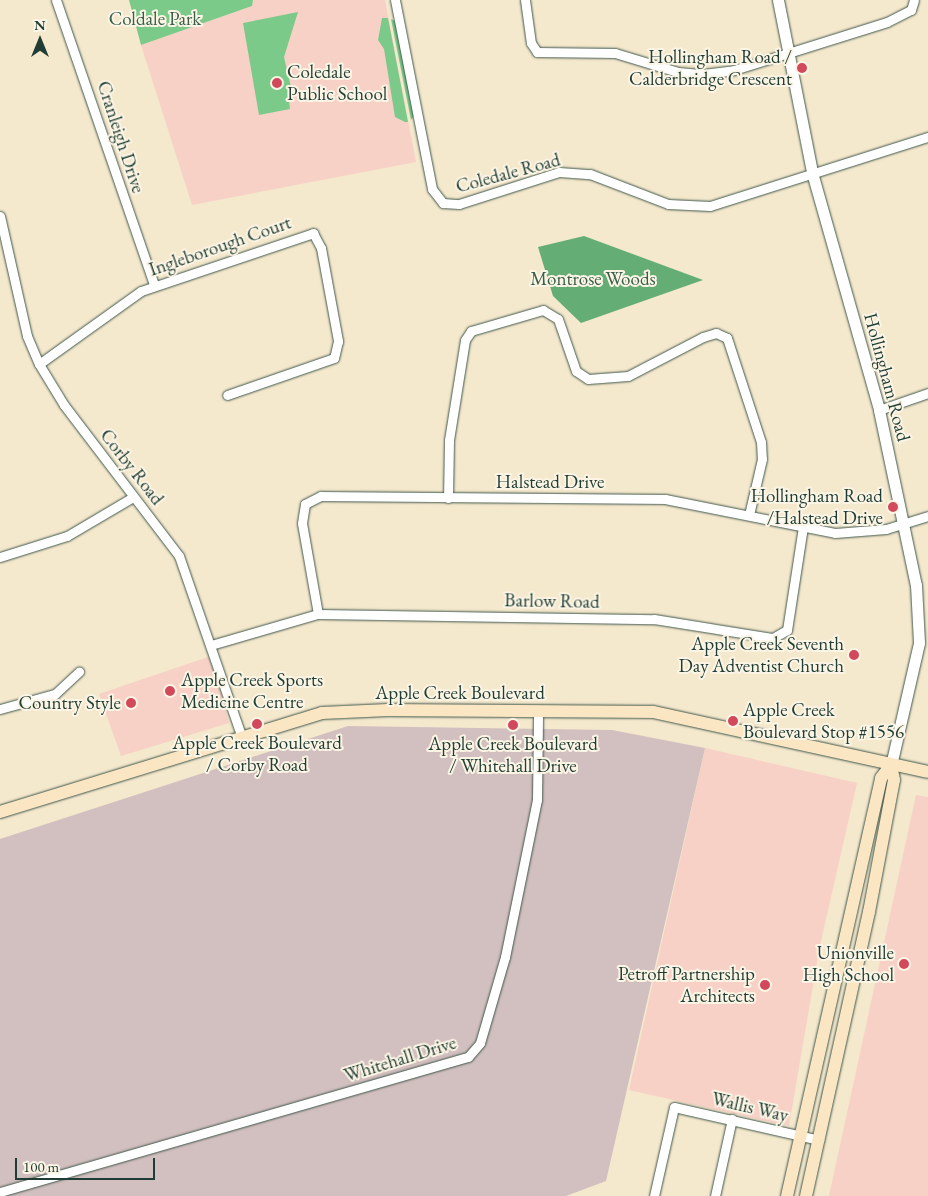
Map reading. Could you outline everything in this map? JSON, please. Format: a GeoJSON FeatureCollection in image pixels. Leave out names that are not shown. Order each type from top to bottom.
{"type":"FeatureCollection","features":[{"type":"Feature","properties":{"kind":"main road","name":"Apple Creek Boulevard"},"geometry":{"type":"LineString","coordinates":[[0,812],[322,713],[652,712],[928,772]]}},
{"type":"Feature","properties":{"kind":"main road"},"geometry":{"type":"LineString","coordinates":[[787,1196],[881,778],[891,765]]}},
{"type":"Feature","properties":{"kind":"main road"},"geometry":{"type":"LineString","coordinates":[[806,1196],[893,790],[891,765]]}},
{"type":"Feature","properties":{"kind":"street","name":"Cranleigh Drive"},"geometry":{"type":"LineString","coordinates":[[56,0],[154,285]]}},
{"type":"Feature","properties":{"kind":"street","name":"Coledale Road"},"geometry":{"type":"LineString","coordinates":[[395,0],[432,189],[443,203],[459,204],[560,172],[590,174],[668,204],[695,206],[730,201],[813,176],[928,137]]}},
{"type":"Feature","properties":{"kind":"street"},"geometry":{"type":"LineString","coordinates":[[525,0],[531,44],[543,53],[615,53],[678,72],[703,74],[734,70],[902,16],[911,10],[914,0]]}},
{"type":"Feature","properties":{"kind":"street","name":"Hollingham Road"},"geometry":{"type":"LineString","coordinates":[[778,0],[813,176],[879,410],[916,585],[919,643],[891,765]]}},
{"type":"Feature","properties":{"kind":"street","name":"Corby Road"},"geometry":{"type":"LineString","coordinates":[[0,216],[27,336],[39,364],[133,497],[179,556],[242,738]]}},
{"type":"Feature","properties":{"kind":"street","name":"Ingleborough Court"},"geometry":{"type":"LineString","coordinates":[[39,364],[154,285],[306,232],[318,240],[338,341],[334,358],[227,395]]}},
{"type":"Feature","properties":{"kind":"street"},"geometry":{"type":"LineString","coordinates":[[448,498],[449,440],[465,340],[471,331],[543,310],[561,323],[576,371],[588,378],[628,376],[703,337],[716,333],[727,338],[761,442],[762,459],[749,515]]}},
{"type":"Feature","properties":{"kind":"street"},"geometry":{"type":"LineString","coordinates":[[879,410],[928,394]]}},
{"type":"Feature","properties":{"kind":"street"},"geometry":{"type":"LineString","coordinates":[[0,557],[67,536],[133,497]]}},
{"type":"Feature","properties":{"kind":"street","name":"Halstead Drive"},"geometry":{"type":"LineString","coordinates":[[318,614],[302,522],[311,499],[665,499],[803,527],[863,534],[928,516]]}},
{"type":"Feature","properties":{"kind":"street","name":"Barlow Road"},"geometry":{"type":"LineString","coordinates":[[211,645],[318,614],[654,619],[773,638],[787,630],[803,527]]}},
{"type":"Feature","properties":{"kind":"street"},"geometry":{"type":"LineString","coordinates":[[0,709],[55,694],[79,672]]}},
{"type":"Feature","properties":{"kind":"street","name":"Whitehall Drive"},"geometry":{"type":"LineString","coordinates":[[0,1192],[468,1057],[480,1043],[506,952],[537,800],[538,712]]}},
{"type":"Feature","properties":{"kind":"street","name":"Wallis Way"},"geometry":{"type":"LineString","coordinates":[[654,1196],[674,1107],[819,1140]]}},
{"type":"Feature","properties":{"kind":"street"},"geometry":{"type":"LineString","coordinates":[[715,1196],[732,1119]]}},
{"type":"Feature","properties":{"kind":"shaded area","name":"Coledale Public School"},"geometry":{"type":"Polygon","coordinates":[[[253,0],[385,0],[416,162],[192,205],[141,45],[252,6],[253,0]]]}},
{"type":"Feature","properties":{"kind":"shaded area"},"geometry":{"type":"Polygon","coordinates":[[[211,656],[229,723],[121,756],[99,694],[211,656]]]}},
{"type":"Feature","properties":{"kind":"shaded area"},"geometry":{"type":"Polygon","coordinates":[[[348,726],[612,730],[705,748],[606,1181],[566,1196],[0,1196],[0,839],[348,726]]]}},
{"type":"Feature","properties":{"kind":"shaded area"},"geometry":{"type":"Polygon","coordinates":[[[705,748],[857,783],[819,950],[789,1126],[629,1090],[705,748]]]}},
{"type":"Feature","properties":{"kind":"shaded area","name":"Unionville High School"},"geometry":{"type":"Polygon","coordinates":[[[916,795],[928,797],[928,1196],[829,1196],[916,795]]]}},
{"type":"Feature","properties":{"kind":"green space","name":"Coldale Park"},"geometry":{"type":"Polygon","coordinates":[[[129,0],[253,0],[252,6],[141,45],[129,0]]]}},
{"type":"Feature","properties":{"kind":"green space"},"geometry":{"type":"Polygon","coordinates":[[[298,12],[284,57],[294,100],[289,101],[290,109],[259,115],[243,23],[298,12]]]}},
{"type":"Feature","properties":{"kind":"green space"},"geometry":{"type":"Polygon","coordinates":[[[382,18],[388,18],[408,122],[395,117],[384,49],[378,40],[382,18]]]}},
{"type":"Feature","properties":{"kind":"green space"},"geometry":{"type":"Polygon","coordinates":[[[391,19],[395,21],[414,116],[411,120],[391,19]]]}},
{"type":"Feature","properties":{"kind":"green space","name":"Montrose Woods"},"geometry":{"type":"Polygon","coordinates":[[[584,236],[703,280],[581,323],[553,296],[538,247],[584,236]]]}},
{"type":"Feature","properties":{"kind":"place","name":"Hollingham Road / Calderbridge Crescent"},"geometry":{"type":"Point","coordinates":[802,68]}},
{"type":"Feature","properties":{"kind":"place","name":"Coledale Public School"},"geometry":{"type":"Point","coordinates":[277,83]}},
{"type":"Feature","properties":{"kind":"place","name":"Hollingham Road /Halstead Drive"},"geometry":{"type":"Point","coordinates":[893,507]}},
{"type":"Feature","properties":{"kind":"place","name":"Apple Creek Seventh Day Adventist Church"},"geometry":{"type":"Point","coordinates":[854,655]}},
{"type":"Feature","properties":{"kind":"place","name":"Apple Creek Sports Medicine Centre"},"geometry":{"type":"Point","coordinates":[170,691]}},
{"type":"Feature","properties":{"kind":"place","name":"Country Style"},"geometry":{"type":"Point","coordinates":[131,703]}},
{"type":"Feature","properties":{"kind":"place","name":"Apple Creek Boulevard Stop #1556"},"geometry":{"type":"Point","coordinates":[733,721]}},
{"type":"Feature","properties":{"kind":"place","name":"Apple Creek Boulevard / Corby Road"},"geometry":{"type":"Point","coordinates":[257,724]}},
{"type":"Feature","properties":{"kind":"place","name":"Apple Creek Boulevard / Whitehall Drive"},"geometry":{"type":"Point","coordinates":[513,725]}},
{"type":"Feature","properties":{"kind":"place","name":"Unionville High School"},"geometry":{"type":"Point","coordinates":[904,964]}},
{"type":"Feature","properties":{"kind":"place","name":"Petroff Partnership Architects"},"geometry":{"type":"Point","coordinates":[765,985]}}]}
